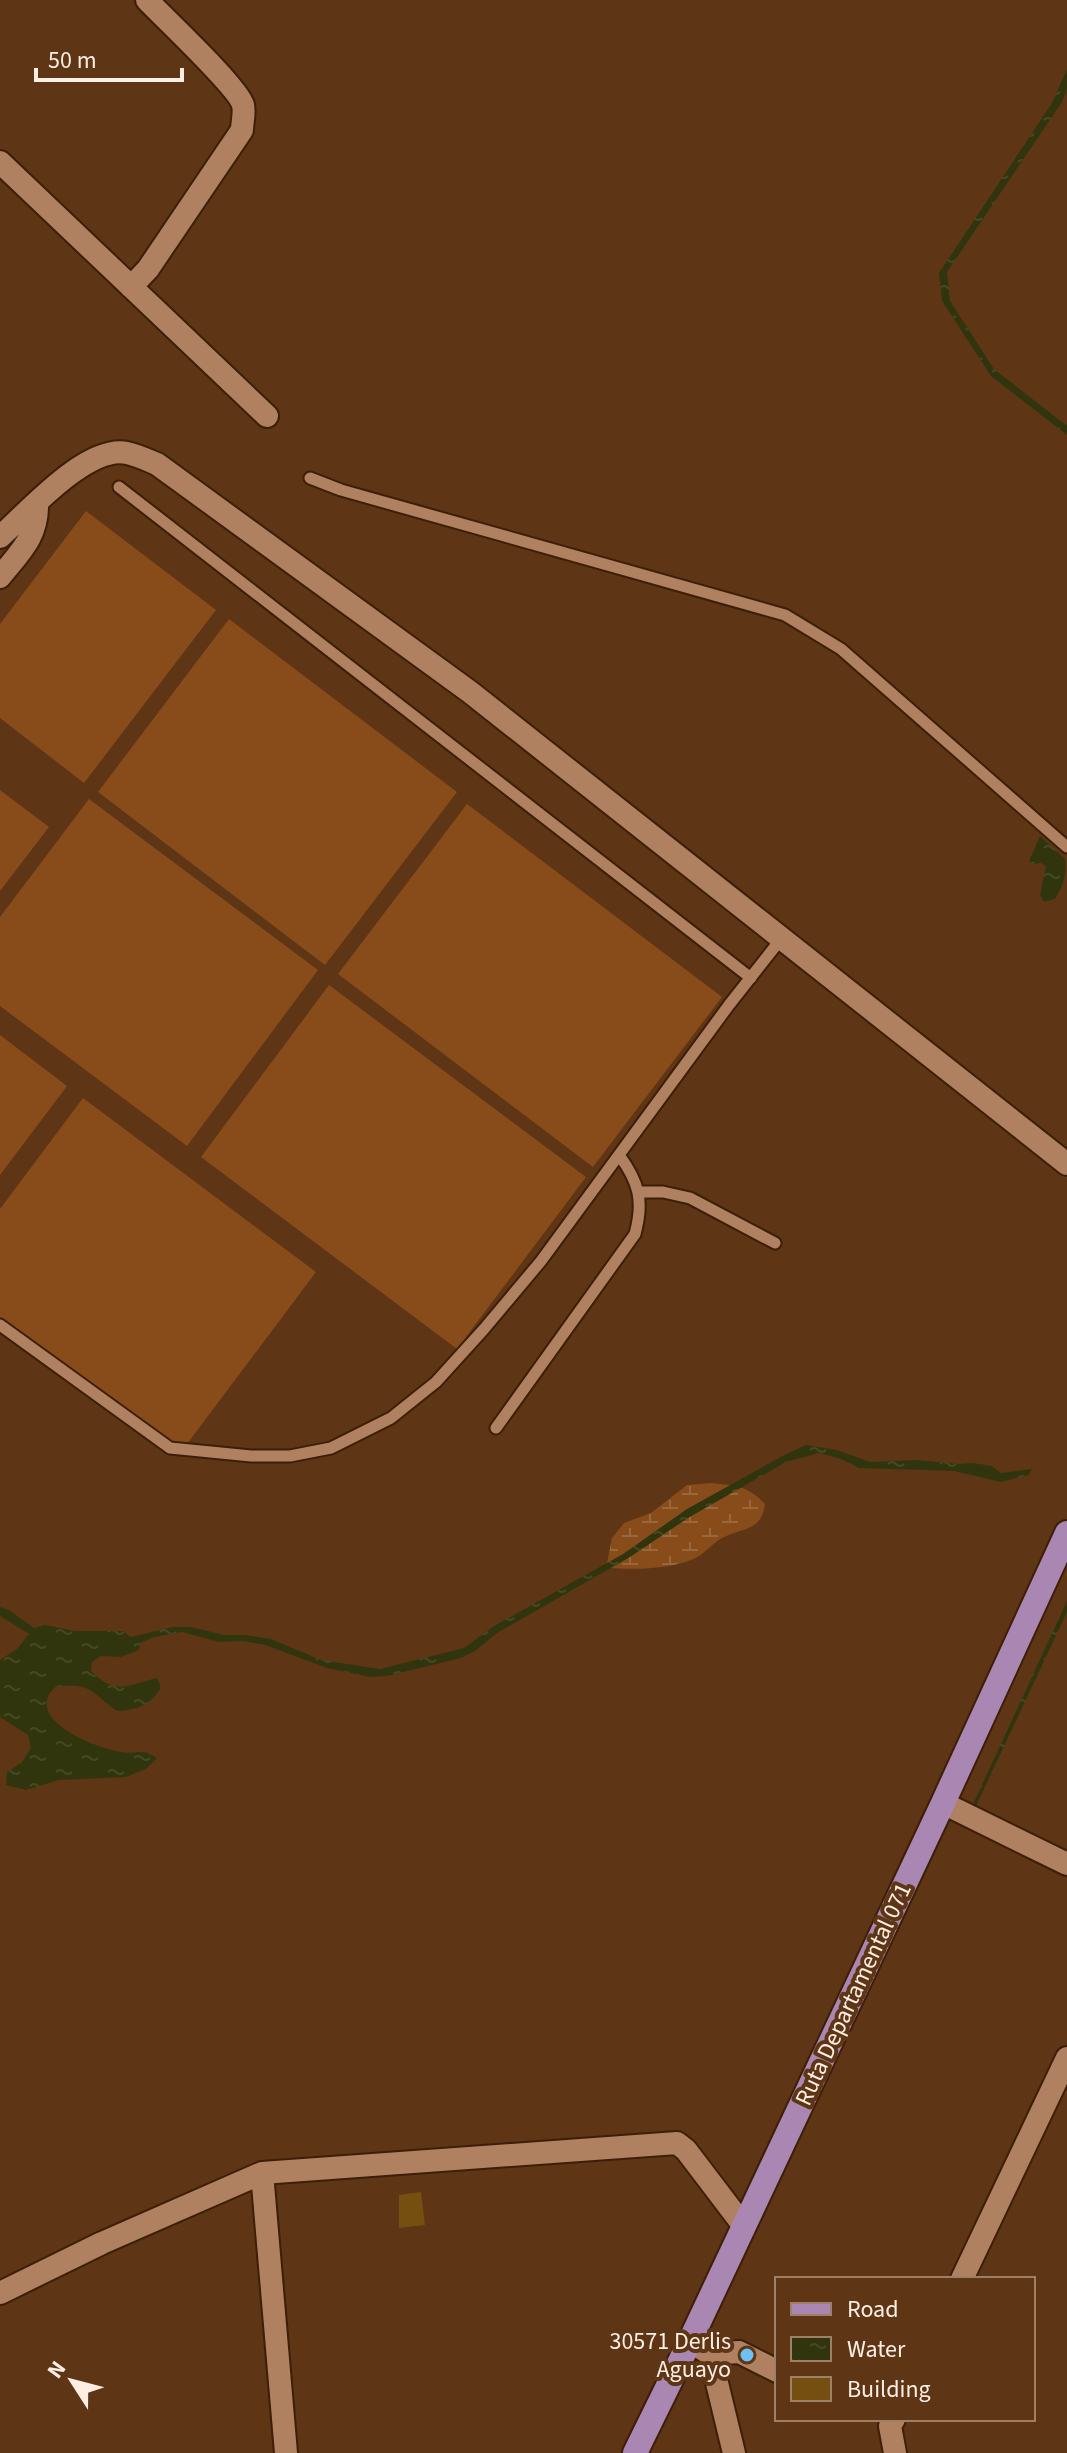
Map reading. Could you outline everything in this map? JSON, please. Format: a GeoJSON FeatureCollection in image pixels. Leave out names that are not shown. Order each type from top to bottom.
{"type":"FeatureCollection","features":[{"type":"Feature","properties":{"kind":"main road","name":"Ruta Departamental 071"},"geometry":{"type":"LineString","coordinates":[[635,2453],[700,2348],[743,2225],[1067,1533]]}},
{"type":"Feature","properties":{"kind":"street"},"geometry":{"type":"LineString","coordinates":[[131,287],[148,269],[242,130],[243,117],[243,105],[232,88],[147,0]]}},
{"type":"Feature","properties":{"kind":"street"},"geometry":{"type":"LineString","coordinates":[[0,162],[267,416]]}},
{"type":"Feature","properties":{"kind":"street"},"geometry":{"type":"LineString","coordinates":[[0,537],[73,471],[99,455],[126,452],[157,464],[470,692],[1067,1164]]}},
{"type":"Feature","properties":{"kind":"street"},"geometry":{"type":"LineString","coordinates":[[0,577],[32,537],[38,520],[37,504]]}},
{"type":"Feature","properties":{"kind":"street"},"geometry":{"type":"LineString","coordinates":[[943,1803],[1067,1864]]}},
{"type":"Feature","properties":{"kind":"street"},"geometry":{"type":"LineString","coordinates":[[963,2277],[1067,2058]]}},
{"type":"Feature","properties":{"kind":"street"},"geometry":{"type":"LineString","coordinates":[[0,2293],[102,2243],[262,2173],[677,2143],[686,2150],[743,2225]]}},
{"type":"Feature","properties":{"kind":"street"},"geometry":{"type":"LineString","coordinates":[[262,2173],[286,2453]]}},
{"type":"Feature","properties":{"kind":"street"},"geometry":{"type":"LineString","coordinates":[[734,2453],[700,2348],[739,2352],[775,2370]]}},
{"type":"Feature","properties":{"kind":"street"},"geometry":{"type":"LineString","coordinates":[[887,2421],[895,2453]]}},
{"type":"Feature","properties":{"kind":"lane"},"geometry":{"type":"LineString","coordinates":[[310,478],[341,490],[785,615],[841,649],[1067,847]]}},
{"type":"Feature","properties":{"kind":"lane"},"geometry":{"type":"LineString","coordinates":[[119,487],[751,978]]}},
{"type":"Feature","properties":{"kind":"lane"},"geometry":{"type":"LineString","coordinates":[[0,1325],[170,1448],[290,1456],[331,1448],[391,1418],[436,1382],[484,1329],[541,1261],[781,939]]}},
{"type":"Feature","properties":{"kind":"lane"},"geometry":{"type":"LineString","coordinates":[[496,1428],[635,1234],[641,1213],[639,1192],[631,1172],[619,1155]]}},
{"type":"Feature","properties":{"kind":"lane"},"geometry":{"type":"LineString","coordinates":[[639,1192],[663,1192],[690,1198],[775,1243]]}},
{"type":"Feature","properties":{"kind":"green space"},"geometry":{"type":"Polygon","coordinates":[[[86,511],[216,610],[84,783],[0,718],[0,624],[86,511]]]}},
{"type":"Feature","properties":{"kind":"green space"},"geometry":{"type":"Polygon","coordinates":[[[229,619],[457,792],[325,965],[98,792],[229,619]]]}},
{"type":"Feature","properties":{"kind":"green space"},"geometry":{"type":"Polygon","coordinates":[[[0,790],[49,827],[0,891],[0,790]]]}},
{"type":"Feature","properties":{"kind":"green space"},"geometry":{"type":"Polygon","coordinates":[[[89,799],[318,970],[187,1146],[0,1006],[0,917],[89,799]]]}},
{"type":"Feature","properties":{"kind":"green space"},"geometry":{"type":"Polygon","coordinates":[[[467,804],[722,997],[593,1167],[338,974],[467,804]]]}},
{"type":"Feature","properties":{"kind":"green space"},"geometry":{"type":"Polygon","coordinates":[[[329,985],[586,1177],[457,1349],[201,1157],[329,985]]]}},
{"type":"Feature","properties":{"kind":"green space"},"geometry":{"type":"Polygon","coordinates":[[[0,1035],[67,1086],[0,1175],[0,1035]]]}},
{"type":"Feature","properties":{"kind":"green space"},"geometry":{"type":"Polygon","coordinates":[[[83,1098],[316,1272],[178,1456],[0,1323],[0,1209],[83,1098]]]}},
{"type":"Feature","properties":{"kind":"green space"},"geometry":{"type":"Polygon","coordinates":[[[711,1483],[747,1490],[765,1504],[756,1524],[721,1539],[699,1556],[680,1564],[656,1568],[611,1568],[607,1563],[612,1538],[624,1523],[651,1513],[687,1485],[711,1483]]]}},
{"type":"Feature","properties":{"kind":"water"},"geometry":{"type":"Polygon","coordinates":[[[1067,69],[1067,89],[1062,102],[947,272],[950,301],[994,369],[1067,426],[1067,435],[991,376],[942,301],[939,273],[1052,103],[1067,69]]]}},
{"type":"Feature","properties":{"kind":"water"},"geometry":{"type":"Polygon","coordinates":[[[1040,836],[1065,859],[1064,880],[1058,894],[1055,899],[1044,902],[1040,895],[1046,867],[1029,861],[1040,836]]]}},
{"type":"Feature","properties":{"kind":"water"},"geometry":{"type":"Polygon","coordinates":[[[806,1445],[837,1450],[870,1462],[916,1460],[973,1463],[992,1466],[1001,1473],[1032,1469],[1029,1475],[1001,1482],[954,1471],[859,1468],[819,1453],[786,1462],[497,1633],[475,1651],[461,1658],[387,1676],[370,1677],[327,1668],[265,1645],[243,1641],[219,1642],[182,1632],[154,1637],[140,1643],[139,1650],[121,1657],[101,1656],[92,1662],[91,1671],[115,1686],[157,1678],[161,1687],[148,1702],[137,1708],[117,1711],[84,1687],[67,1686],[55,1687],[49,1696],[47,1708],[61,1726],[86,1741],[112,1750],[143,1752],[157,1758],[146,1769],[126,1777],[59,1780],[26,1790],[6,1785],[7,1772],[22,1762],[31,1748],[28,1735],[0,1717],[0,1660],[17,1649],[29,1634],[0,1616],[0,1607],[34,1628],[45,1625],[75,1631],[123,1631],[131,1637],[172,1627],[191,1627],[224,1635],[271,1639],[321,1660],[380,1669],[464,1648],[494,1626],[623,1554],[687,1509],[806,1445]]]}},
{"type":"Feature","properties":{"kind":"water"},"geometry":{"type":"Polygon","coordinates":[[[1067,1601],[1067,1612],[976,1806],[974,1802],[1067,1601]]]}},
{"type":"Feature","properties":{"kind":"building"},"geometry":{"type":"Polygon","coordinates":[[[421,2192],[425,2225],[399,2228],[399,2195],[421,2192]]]}},
{"type":"Feature","properties":{"kind":"place","name":"30571 Derlis Aguayo"},"geometry":{"type":"Point","coordinates":[747,2355]}}]}
